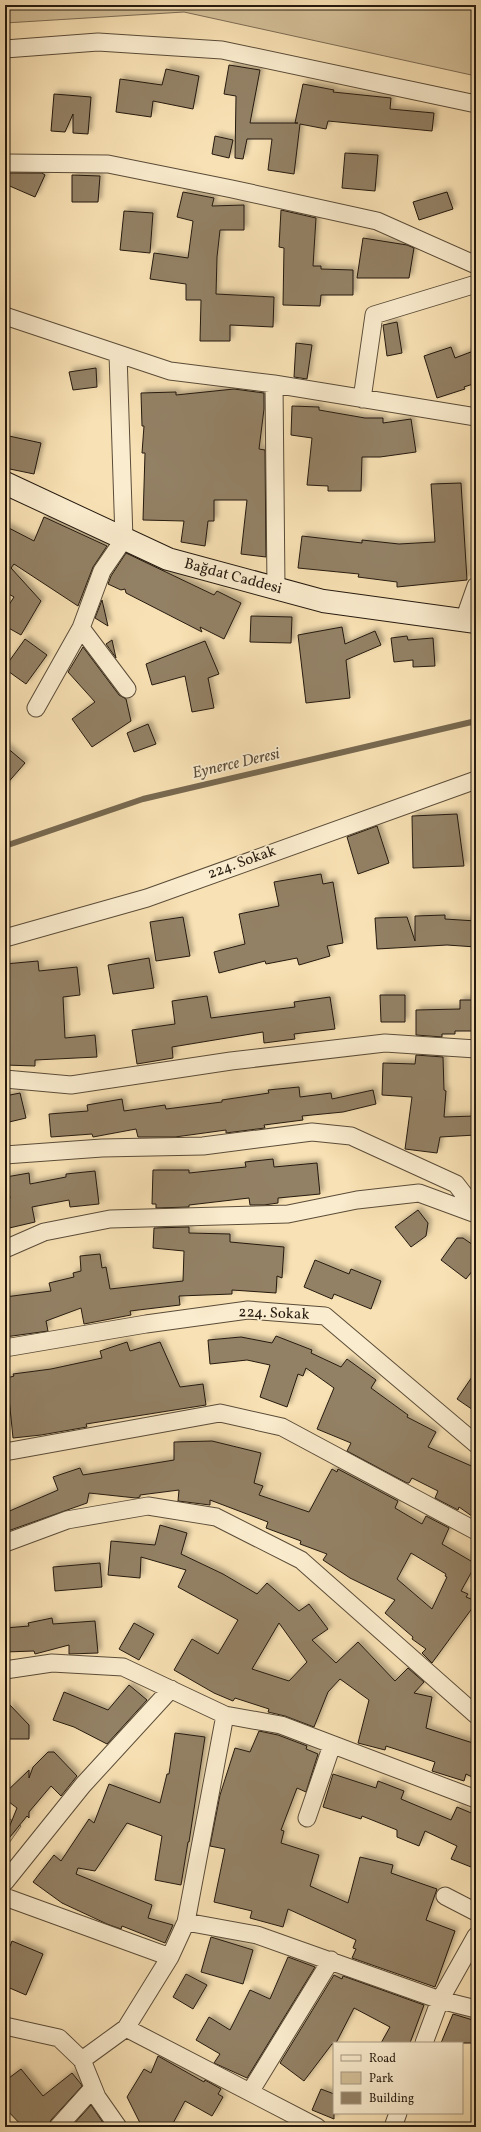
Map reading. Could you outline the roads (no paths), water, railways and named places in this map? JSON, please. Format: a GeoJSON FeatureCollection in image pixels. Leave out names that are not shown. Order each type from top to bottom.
{"type":"FeatureCollection","features":[{"type":"Feature","properties":{"kind":"main road","name":"Bağdat Caddesi"},"geometry":{"type":"LineString","coordinates":[[5,483],[168,559],[323,600],[470,621]]}},
{"type":"Feature","properties":{"kind":"street"},"geometry":{"type":"LineString","coordinates":[[5,49],[98,42],[222,50],[476,104]]}},
{"type":"Feature","properties":{"kind":"street"},"geometry":{"type":"LineString","coordinates":[[5,162],[108,164],[232,189],[377,221],[476,265]]}},
{"type":"Feature","properties":{"kind":"street"},"geometry":{"type":"LineString","coordinates":[[362,399],[374,315],[476,284]]}},
{"type":"Feature","properties":{"kind":"street"},"geometry":{"type":"LineString","coordinates":[[5,316],[170,371],[274,384],[476,417]]}},
{"type":"Feature","properties":{"kind":"street"},"geometry":{"type":"LineString","coordinates":[[36,708],[81,628],[102,571],[124,539],[118,354]]}},
{"type":"Feature","properties":{"kind":"street"},"geometry":{"type":"LineString","coordinates":[[274,384],[276,588]]}},
{"type":"Feature","properties":{"kind":"street"},"geometry":{"type":"LineString","coordinates":[[470,621],[476,586]]}},
{"type":"Feature","properties":{"kind":"street"},"geometry":{"type":"LineString","coordinates":[[81,628],[127,690]]}},
{"type":"Feature","properties":{"kind":"street","name":"224. Sokak"},"geometry":{"type":"LineString","coordinates":[[5,938],[147,898],[476,780]]}},
{"type":"Feature","properties":{"kind":"street"},"geometry":{"type":"LineString","coordinates":[[5,1080],[71,1085],[231,1061],[385,1043],[476,1049]]}},
{"type":"Feature","properties":{"kind":"street"},"geometry":{"type":"LineString","coordinates":[[5,1154],[102,1148],[203,1146],[312,1132],[351,1136],[456,1184],[476,1210]]}},
{"type":"Feature","properties":{"kind":"street"},"geometry":{"type":"LineString","coordinates":[[5,1249],[44,1232],[110,1219],[288,1214],[357,1200],[419,1193],[476,1214]]}},
{"type":"Feature","properties":{"kind":"street","name":"224. Sokak"},"geometry":{"type":"LineString","coordinates":[[5,1348],[146,1324],[248,1310],[325,1316],[476,1444]]}},
{"type":"Feature","properties":{"kind":"street"},"geometry":{"type":"LineString","coordinates":[[5,1452],[220,1413],[282,1427],[476,1531]]}},
{"type":"Feature","properties":{"kind":"street"},"geometry":{"type":"LineString","coordinates":[[5,1543],[67,1520],[148,1506],[216,1517],[301,1560],[476,1715]]}},
{"type":"Feature","properties":{"kind":"street"},"geometry":{"type":"LineString","coordinates":[[5,1670],[52,1663],[123,1667],[225,1715],[280,1725],[476,1799]]}},
{"type":"Feature","properties":{"kind":"street"},"geometry":{"type":"LineString","coordinates":[[5,1882],[83,1785],[171,1689]]}},
{"type":"Feature","properties":{"kind":"street"},"geometry":{"type":"LineString","coordinates":[[82,2060],[126,2028],[170,1957],[186,1922],[225,1715]]}},
{"type":"Feature","properties":{"kind":"street"},"geometry":{"type":"LineString","coordinates":[[307,1818],[332,1745]]}},
{"type":"Feature","properties":{"kind":"street"},"geometry":{"type":"LineString","coordinates":[[445,1896],[476,1912]]}},
{"type":"Feature","properties":{"kind":"street"},"geometry":{"type":"LineString","coordinates":[[5,1897],[170,1957]]}},
{"type":"Feature","properties":{"kind":"street"},"geometry":{"type":"LineString","coordinates":[[186,1922],[257,1935],[331,1960],[440,2000],[476,2009]]}},
{"type":"Feature","properties":{"kind":"street"},"geometry":{"type":"LineString","coordinates":[[424,2042],[440,2000],[476,1936]]}},
{"type":"Feature","properties":{"kind":"street"},"geometry":{"type":"LineString","coordinates":[[250,2092],[331,1960]]}},
{"type":"Feature","properties":{"kind":"street"},"geometry":{"type":"LineString","coordinates":[[126,2028],[317,2127]]}},
{"type":"Feature","properties":{"kind":"street"},"geometry":{"type":"LineString","coordinates":[[9,2031],[59,2038],[82,2060],[97,2097],[118,2127]]}},
{"type":"Feature","properties":{"kind":"street"},"geometry":{"type":"LineString","coordinates":[[58,2127],[93,2088]]}},
{"type":"Feature","properties":{"kind":"street"},"geometry":{"type":"LineString","coordinates":[[393,2127],[398,2114]]}},
{"type":"Feature","properties":{"kind":"waterway","name":"Eynerce Deresi"},"geometry":{"type":"LineString","coordinates":[[5,846],[143,799],[476,721]]}}]}
